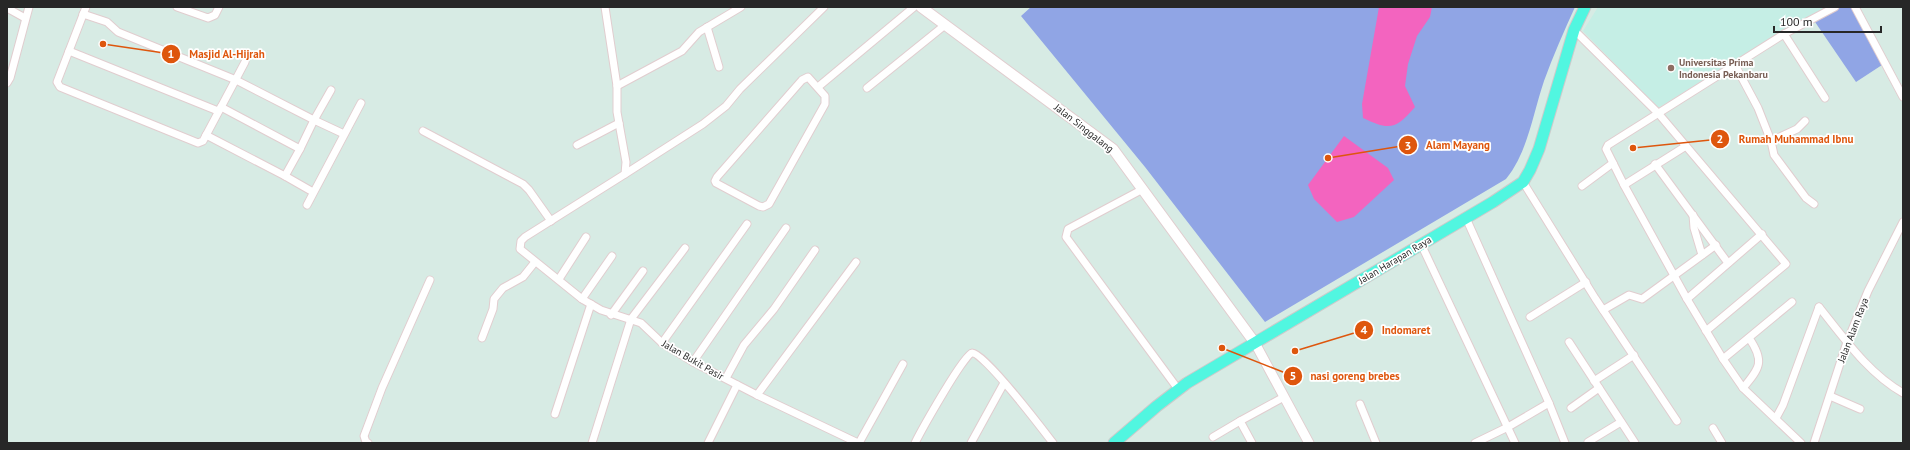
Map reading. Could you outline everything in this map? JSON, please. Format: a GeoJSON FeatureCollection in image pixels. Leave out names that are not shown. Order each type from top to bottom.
{"type":"FeatureCollection","features":[{"type":"Feature","properties":{"kind":"main road","name":"Jalan Singgalang"},"geometry":{"type":"LineString","coordinates":[[921,7],[1108,145],[1143,189],[1255,343]]}},
{"type":"Feature","properties":{"kind":"main road","name":"Jalan Harapan Raya"},"geometry":{"type":"LineString","coordinates":[[1114,443],[1178,389],[1466,218],[1523,182],[1539,149],[1574,30],[1585,7]]}},
{"type":"Feature","properties":{"kind":"street"},"geometry":{"type":"LineString","coordinates":[[8,81],[29,7]]}},
{"type":"Feature","properties":{"kind":"street"},"geometry":{"type":"LineString","coordinates":[[86,7],[57,82],[60,87],[198,144],[203,141],[245,62]]}},
{"type":"Feature","properties":{"kind":"street"},"geometry":{"type":"LineString","coordinates":[[177,7],[208,18],[215,15],[219,7]]}},
{"type":"Feature","properties":{"kind":"street"},"geometry":{"type":"LineString","coordinates":[[606,7],[617,86],[619,123],[626,162],[625,174]]}},
{"type":"Feature","properties":{"kind":"street"},"geometry":{"type":"LineString","coordinates":[[617,86],[682,52],[698,32],[741,7]]}},
{"type":"Feature","properties":{"kind":"street"},"geometry":{"type":"LineString","coordinates":[[423,131],[523,184],[551,221],[703,124],[726,106],[745,84],[824,7]]}},
{"type":"Feature","properties":{"kind":"street"},"geometry":{"type":"LineString","coordinates":[[818,87],[914,7]]}},
{"type":"Feature","properties":{"kind":"street"},"geometry":{"type":"LineString","coordinates":[[1801,443],[1743,388],[1723,359],[1687,299],[1624,185],[1607,151],[1607,147],[1658,113],[1784,34],[1835,7]]}},
{"type":"Feature","properties":{"kind":"street"},"geometry":{"type":"LineString","coordinates":[[1855,7],[1903,97]]}},
{"type":"Feature","properties":{"kind":"street"},"geometry":{"type":"LineString","coordinates":[[7,8],[25,18]]}},
{"type":"Feature","properties":{"kind":"street"},"geometry":{"type":"LineString","coordinates":[[83,14],[108,22],[118,32],[236,80],[344,134]]}},
{"type":"Feature","properties":{"kind":"street"},"geometry":{"type":"LineString","coordinates":[[866,88],[945,25]]}},
{"type":"Feature","properties":{"kind":"street"},"geometry":{"type":"LineString","coordinates":[[706,27],[719,66]]}},
{"type":"Feature","properties":{"kind":"street"},"geometry":{"type":"LineString","coordinates":[[1574,30],[1658,113],[1786,264],[1706,331]]}},
{"type":"Feature","properties":{"kind":"street"},"geometry":{"type":"LineString","coordinates":[[1784,34],[1825,98]]}},
{"type":"Feature","properties":{"kind":"street"},"geometry":{"type":"LineString","coordinates":[[69,51],[220,109],[300,149]]}},
{"type":"Feature","properties":{"kind":"street"},"geometry":{"type":"LineString","coordinates":[[1735,65],[1758,108],[1777,160],[1806,198],[1814,204]]}},
{"type":"Feature","properties":{"kind":"street"},"geometry":{"type":"LineString","coordinates":[[810,78],[818,87],[825,96],[825,104],[766,206],[759,206],[715,182],[716,177],[802,80],[810,78]]}},
{"type":"Feature","properties":{"kind":"street"},"geometry":{"type":"LineString","coordinates":[[285,176],[331,90]]}},
{"type":"Feature","properties":{"kind":"street"},"geometry":{"type":"LineString","coordinates":[[307,205],[361,103]]}},
{"type":"Feature","properties":{"kind":"street"},"geometry":{"type":"LineString","coordinates":[[1771,142],[1797,129],[1805,121]]}},
{"type":"Feature","properties":{"kind":"street"},"geometry":{"type":"LineString","coordinates":[[576,145],[619,123]]}},
{"type":"Feature","properties":{"kind":"street"},"geometry":{"type":"LineString","coordinates":[[206,135],[313,192]]}},
{"type":"Feature","properties":{"kind":"street"},"geometry":{"type":"LineString","coordinates":[[1624,185],[1655,164],[1686,146]]}},
{"type":"Feature","properties":{"kind":"street"},"geometry":{"type":"LineString","coordinates":[[1582,186],[1613,163]]}},
{"type":"Feature","properties":{"kind":"street"},"geometry":{"type":"LineString","coordinates":[[1655,164],[1728,263]]}},
{"type":"Feature","properties":{"kind":"street"},"geometry":{"type":"LineString","coordinates":[[1523,182],[1603,310],[1677,421]]}},
{"type":"Feature","properties":{"kind":"street"},"geometry":{"type":"LineString","coordinates":[[1143,189],[1068,229],[1066,236],[1178,389]]}},
{"type":"Feature","properties":{"kind":"street"},"geometry":{"type":"LineString","coordinates":[[1693,215],[1694,228],[1702,255]]}},
{"type":"Feature","properties":{"kind":"street"},"geometry":{"type":"LineString","coordinates":[[1466,218],[1549,403],[1565,443]]}},
{"type":"Feature","properties":{"kind":"street","name":"Jalan Bukit Pasir"},"geometry":{"type":"LineString","coordinates":[[551,221],[521,241],[520,249],[582,299],[611,315],[631,319],[641,323],[662,343],[693,362],[848,441],[859,443]]}},
{"type":"Feature","properties":{"kind":"street","name":"Jalan Alam Raya"},"geometry":{"type":"LineString","coordinates":[[1814,443],[1847,342],[1868,291],[1903,222]]}},
{"type":"Feature","properties":{"kind":"street"},"geometry":{"type":"LineString","coordinates":[[662,343],[747,224]]}},
{"type":"Feature","properties":{"kind":"street"},"geometry":{"type":"LineString","coordinates":[[693,362],[786,228]]}},
{"type":"Feature","properties":{"kind":"street"},"geometry":{"type":"LineString","coordinates":[[1687,299],[1762,234]]}},
{"type":"Feature","properties":{"kind":"street"},"geometry":{"type":"LineString","coordinates":[[559,279],[586,237]]}},
{"type":"Feature","properties":{"kind":"street"},"geometry":{"type":"LineString","coordinates":[[1421,244],[1515,443]]}},
{"type":"Feature","properties":{"kind":"street"},"geometry":{"type":"LineString","coordinates":[[1603,310],[1629,295],[1642,299],[1716,245]]}},
{"type":"Feature","properties":{"kind":"street"},"geometry":{"type":"LineString","coordinates":[[592,443],[631,319],[685,248]]}},
{"type":"Feature","properties":{"kind":"street"},"geometry":{"type":"LineString","coordinates":[[726,378],[744,345],[774,309],[815,250]]}},
{"type":"Feature","properties":{"kind":"street"},"geometry":{"type":"LineString","coordinates":[[582,299],[612,256]]}},
{"type":"Feature","properties":{"kind":"street"},"geometry":{"type":"LineString","coordinates":[[482,338],[493,309],[494,299],[503,288],[523,277],[535,262]]}},
{"type":"Feature","properties":{"kind":"street"},"geometry":{"type":"LineString","coordinates":[[757,395],[856,262]]}},
{"type":"Feature","properties":{"kind":"street"},"geometry":{"type":"LineString","coordinates":[[611,315],[643,271]]}},
{"type":"Feature","properties":{"kind":"street"},"geometry":{"type":"LineString","coordinates":[[368,443],[366,442],[364,436],[382,388],[430,280]]}},
{"type":"Feature","properties":{"kind":"street"},"geometry":{"type":"LineString","coordinates":[[1530,317],[1586,282]]}},
{"type":"Feature","properties":{"kind":"street"},"geometry":{"type":"LineString","coordinates":[[1723,359],[1792,302]]}},
{"type":"Feature","properties":{"kind":"street"},"geometry":{"type":"LineString","coordinates":[[555,414],[591,304]]}},
{"type":"Feature","properties":{"kind":"street"},"geometry":{"type":"LineString","coordinates":[[1776,418],[1783,405],[1819,307],[1847,342],[1885,383],[1903,393]]}},
{"type":"Feature","properties":{"kind":"street"},"geometry":{"type":"LineString","coordinates":[[1743,388],[1757,371],[1759,363],[1756,348],[1749,338]]}},
{"type":"Feature","properties":{"kind":"street"},"geometry":{"type":"LineString","coordinates":[[1569,342],[1635,443]]}},
{"type":"Feature","properties":{"kind":"street"},"geometry":{"type":"LineString","coordinates":[[1255,343],[1309,443]]}},
{"type":"Feature","properties":{"kind":"street"},"geometry":{"type":"LineString","coordinates":[[915,443],[969,353],[977,353],[1004,383],[1053,443]]}},
{"type":"Feature","properties":{"kind":"street"},"geometry":{"type":"LineString","coordinates":[[1594,381],[1634,356]]}},
{"type":"Feature","properties":{"kind":"street"},"geometry":{"type":"LineString","coordinates":[[859,443],[903,364]]}},
{"type":"Feature","properties":{"kind":"street"},"geometry":{"type":"LineString","coordinates":[[971,443],[1004,383]]}},
{"type":"Feature","properties":{"kind":"street"},"geometry":{"type":"LineString","coordinates":[[708,443],[737,384]]}},
{"type":"Feature","properties":{"kind":"street"},"geometry":{"type":"LineString","coordinates":[[1571,408],[1599,388]]}},
{"type":"Feature","properties":{"kind":"street"},"geometry":{"type":"LineString","coordinates":[[1830,396],[1860,409]]}},
{"type":"Feature","properties":{"kind":"street"},"geometry":{"type":"LineString","coordinates":[[1213,437],[1284,397]]}},
{"type":"Feature","properties":{"kind":"street"},"geometry":{"type":"LineString","coordinates":[[1475,443],[1508,427],[1549,403]]}},
{"type":"Feature","properties":{"kind":"street"},"geometry":{"type":"LineString","coordinates":[[1360,404],[1376,443]]}},
{"type":"Feature","properties":{"kind":"street"},"geometry":{"type":"LineString","coordinates":[[1240,421],[1252,443]]}},
{"type":"Feature","properties":{"kind":"street"},"geometry":{"type":"LineString","coordinates":[[1588,442],[1621,422]]}},
{"type":"Feature","properties":{"kind":"street"},"geometry":{"type":"LineString","coordinates":[[1713,428],[1722,443]]}},
{"type":"Feature","properties":{"kind":"shaded area"},"geometry":{"type":"Polygon","coordinates":[[[1031,7],[1575,7],[1544,81],[1525,145],[1520,157],[1506,179],[1265,322],[1145,167],[1021,16],[1031,7]]]}},
{"type":"Feature","properties":{"kind":"shaded area"},"geometry":{"type":"Polygon","coordinates":[[[1379,7],[1432,7],[1430,17],[1417,36],[1408,64],[1405,86],[1415,107],[1403,120],[1392,126],[1380,125],[1363,118],[1362,104],[1379,7]]]}},
{"type":"Feature","properties":{"kind":"shaded area","name":"Universitas Prima Indonesia Pekanbaru"},"geometry":{"type":"Polygon","coordinates":[[[1598,7],[1827,7],[1778,34],[1658,108],[1583,31],[1598,7]]]}},
{"type":"Feature","properties":{"kind":"shaded area"},"geometry":{"type":"Polygon","coordinates":[[[1839,7],[1852,7],[1882,65],[1856,82],[1813,19],[1839,7]]]}},
{"type":"Feature","properties":{"kind":"shaded area"},"geometry":{"type":"Polygon","coordinates":[[[1344,136],[1388,168],[1394,180],[1354,217],[1337,222],[1314,199],[1308,185],[1344,136]]]}},
{"type":"Feature","properties":{"kind":"place","name":"Masjid Al-Hijrah"},"geometry":{"type":"Point","coordinates":[103,44]}},
{"type":"Feature","properties":{"kind":"place","name":"Universitas Prima Indonesia Pekanbaru"},"geometry":{"type":"Point","coordinates":[1671,68]}},
{"type":"Feature","properties":{"kind":"place","name":"Rumah Muhammad Ibnu"},"geometry":{"type":"Point","coordinates":[1633,148]}},
{"type":"Feature","properties":{"kind":"place","name":"Alam Mayang"},"geometry":{"type":"Point","coordinates":[1328,158]}},
{"type":"Feature","properties":{"kind":"place","name":"nasi goreng brebes"},"geometry":{"type":"Point","coordinates":[1222,348]}},
{"type":"Feature","properties":{"kind":"place","name":"Indomaret"},"geometry":{"type":"Point","coordinates":[1295,351]}}]}
